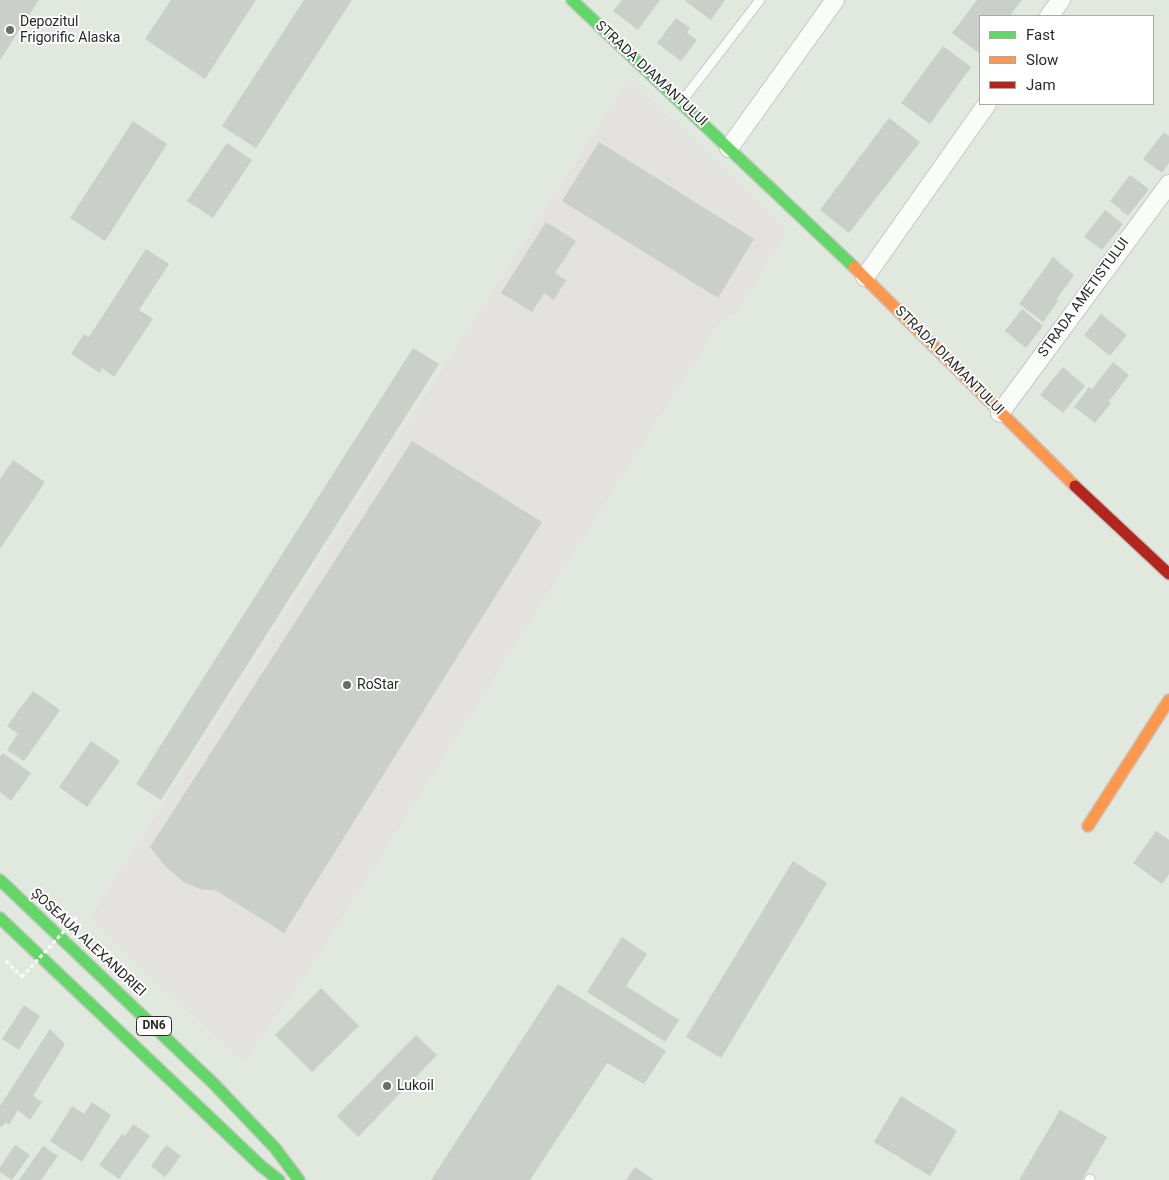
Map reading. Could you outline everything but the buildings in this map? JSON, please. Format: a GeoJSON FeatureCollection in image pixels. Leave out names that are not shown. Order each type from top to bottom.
{"type":"FeatureCollection","features":[{"type":"Feature","properties":{"kind":"street","name":"STRADA DIAMANTULUI"},"geometry":{"type":"LineString","coordinates":[[572,0],[865,277],[1049,461],[1169,574]]}},
{"type":"Feature","properties":{"kind":"street"},"geometry":{"type":"LineString","coordinates":[[729,148],[835,0]]}},
{"type":"Feature","properties":{"kind":"street"},"geometry":{"type":"LineString","coordinates":[[1050,15],[1061,0]]}},
{"type":"Feature","properties":{"kind":"street"},"geometry":{"type":"LineString","coordinates":[[865,277],[986,105]]}},
{"type":"Feature","properties":{"kind":"street","name":"STRADA AMETISTULUI"},"geometry":{"type":"LineString","coordinates":[[1000,413],[1169,184]]}},
{"type":"Feature","properties":{"kind":"street"},"geometry":{"type":"LineString","coordinates":[[1088,826],[1169,700]]}},
{"type":"Feature","properties":{"kind":"street","name":"ȘOSEAUA ALEXANDRIEI"},"geometry":{"type":"LineString","coordinates":[[0,880],[214,1084],[275,1148],[300,1180]]}},
{"type":"Feature","properties":{"kind":"street","name":"DN6"},"geometry":{"type":"LineString","coordinates":[[0,918],[261,1166],[279,1180]]}},
{"type":"Feature","properties":{"kind":"lane"},"geometry":{"type":"LineString","coordinates":[[681,102],[760,0]]}},
{"type":"Feature","properties":{"kind":"path"},"geometry":{"type":"LineString","coordinates":[[0,955],[22,977],[78,917]]}},
{"type":"Feature","properties":{"kind":"shaded area"},"geometry":{"type":"Polygon","coordinates":[[[629,78],[788,231],[738,312],[723,318],[304,978],[243,1063],[89,919],[629,78]]]}},
{"type":"Feature","properties":{"kind":"traffic: fast"},"geometry":{"type":"LineString","coordinates":[[572,0],[854,267]]}},
{"type":"Feature","properties":{"kind":"traffic: fast"},"geometry":{"type":"LineString","coordinates":[[0,880],[214,1084],[275,1148],[299,1180]]}},
{"type":"Feature","properties":{"kind":"traffic: fast"},"geometry":{"type":"LineString","coordinates":[[0,918],[261,1166],[279,1180]]}},
{"type":"Feature","properties":{"kind":"traffic: slow"},"geometry":{"type":"LineString","coordinates":[[854,267],[1075,486]]}},
{"type":"Feature","properties":{"kind":"traffic: slow"},"geometry":{"type":"LineString","coordinates":[[1088,826],[1169,700]]}},
{"type":"Feature","properties":{"kind":"traffic: jam"},"geometry":{"type":"LineString","coordinates":[[1075,486],[1169,574]]}},
{"type":"Feature","properties":{"kind":"place","name":"Depozitul Frigorific Alaska"},"geometry":{"type":"Point","coordinates":[10,30]}},
{"type":"Feature","properties":{"kind":"place","name":"RoStar"},"geometry":{"type":"Point","coordinates":[347,685]}},
{"type":"Feature","properties":{"kind":"place","name":"Lukoil"},"geometry":{"type":"Point","coordinates":[387,1086]}}]}
